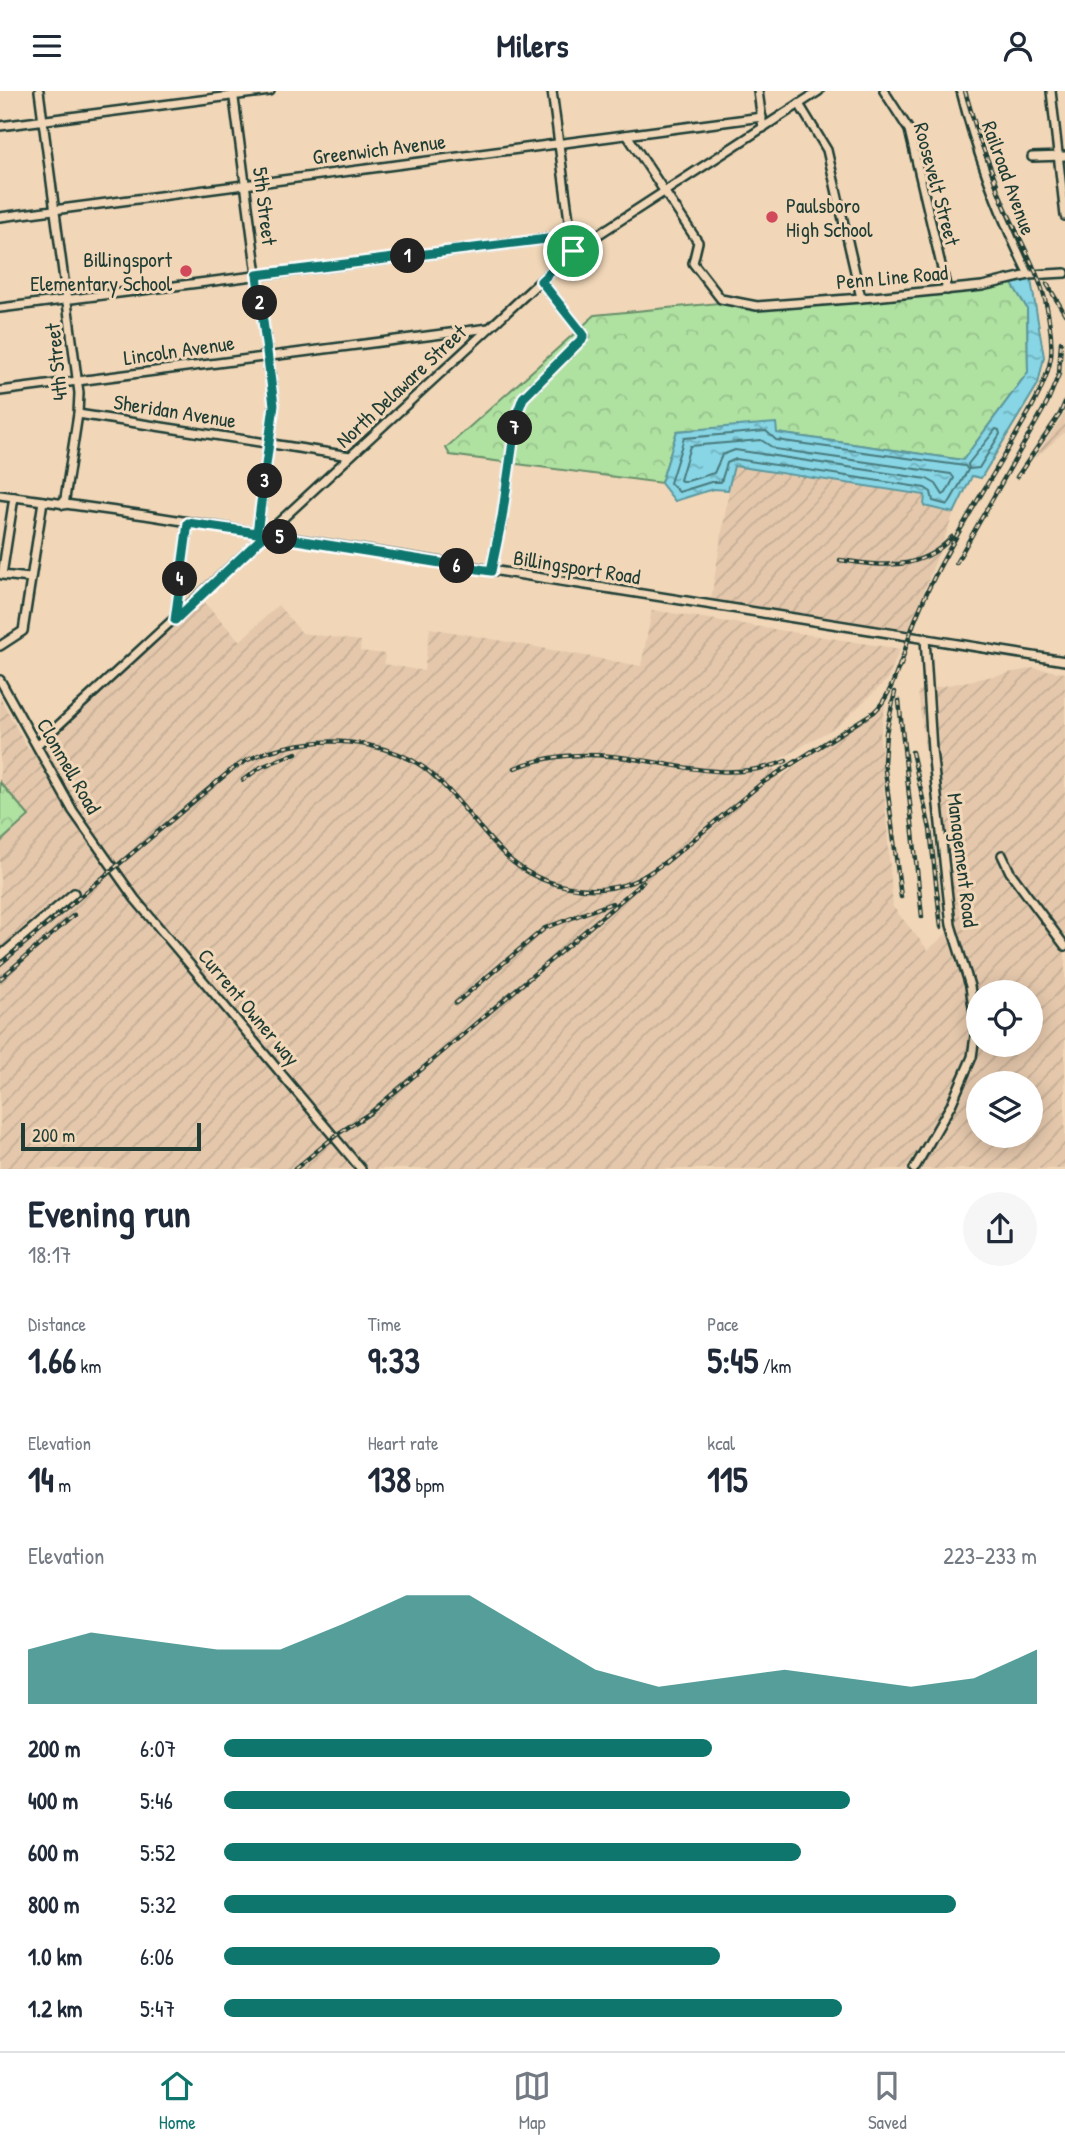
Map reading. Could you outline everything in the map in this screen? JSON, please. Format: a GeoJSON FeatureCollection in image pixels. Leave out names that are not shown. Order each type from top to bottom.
{"type":"FeatureCollection","features":[{"type":"Feature","properties":{"kind":"street","name":"4th Street"},"geometry":{"type":"LineString","coordinates":[[39,91],[78,381],[78,414],[64,505]]}},
{"type":"Feature","properties":{"kind":"street"},"geometry":{"type":"LineString","coordinates":[[0,126],[233,93],[270,91]]}},
{"type":"Feature","properties":{"kind":"street"},"geometry":{"type":"LineString","coordinates":[[552,91],[573,251]]}},
{"type":"Feature","properties":{"kind":"street"},"geometry":{"type":"LineString","coordinates":[[758,91],[763,128]]}},
{"type":"Feature","properties":{"kind":"street","name":"North Delaware Street"},"geometry":{"type":"LineString","coordinates":[[37,745],[175,620],[261,534],[573,251],[819,91]]}},
{"type":"Feature","properties":{"kind":"street","name":"Roosevelt Street"},"geometry":{"type":"LineString","coordinates":[[884,91],[911,136],[947,290]]}},
{"type":"Feature","properties":{"kind":"street","name":"Railroad Avenue"},"geometry":{"type":"LineString","coordinates":[[961,91],[979,158],[1030,275]]}},
{"type":"Feature","properties":{"kind":"street"},"geometry":{"type":"LineString","coordinates":[[1051,91],[1061,156],[1065,216]]}},
{"type":"Feature","properties":{"kind":"street","name":"5th Street"},"geometry":{"type":"LineString","coordinates":[[233,93],[274,405],[261,534]]}},
{"type":"Feature","properties":{"kind":"street"},"geometry":{"type":"LineString","coordinates":[[799,104],[827,150],[861,298]]}},
{"type":"Feature","properties":{"kind":"street","name":"Greenwich Avenue"},"geometry":{"type":"LineString","coordinates":[[0,216],[762,117]]}},
{"type":"Feature","properties":{"kind":"street"},"geometry":{"type":"LineString","coordinates":[[627,135],[665,192]]}},
{"type":"Feature","properties":{"kind":"street"},"geometry":{"type":"LineString","coordinates":[[1032,157],[1061,156]]}},
{"type":"Feature","properties":{"kind":"street","name":"Penn Line Road"},"geometry":{"type":"LineString","coordinates":[[665,192],[698,241],[693,264],[721,299],[757,306],[947,290],[1002,283],[1030,275],[1065,273]]}},
{"type":"Feature","properties":{"kind":"street"},"geometry":{"type":"LineString","coordinates":[[0,307],[571,236]]}},
{"type":"Feature","properties":{"kind":"street"},"geometry":{"type":"LineString","coordinates":[[491,571],[502,518],[517,414],[523,398],[582,342],[583,334],[541,281]]}},
{"type":"Feature","properties":{"kind":"street","name":"Lincoln Avenue"},"geometry":{"type":"LineString","coordinates":[[0,391],[489,328]]}},
{"type":"Feature","properties":{"kind":"street","name":"Sheridan Avenue"},"geometry":{"type":"LineString","coordinates":[[78,414],[350,456]]}},
{"type":"Feature","properties":{"kind":"street","name":"Billingsport Road"},"geometry":{"type":"LineString","coordinates":[[0,495],[1065,661]]}},
{"type":"Feature","properties":{"kind":"street"},"geometry":{"type":"LineString","coordinates":[[14,497],[2,575],[30,578]]}},
{"type":"Feature","properties":{"kind":"street"},"geometry":{"type":"LineString","coordinates":[[0,646],[23,631],[43,501]]}},
{"type":"Feature","properties":{"kind":"street"},"geometry":{"type":"LineString","coordinates":[[175,620],[188,523]]}},
{"type":"Feature","properties":{"kind":"street","name":"Management Road"},"geometry":{"type":"LineString","coordinates":[[914,1169],[951,1105],[972,1057],[976,1029],[970,986],[951,925],[932,750],[925,638]]}},
{"type":"Feature","properties":{"kind":"street","name":"Clonmell Road"},"geometry":{"type":"LineString","coordinates":[[0,680],[73,811],[111,867]]}},
{"type":"Feature","properties":{"kind":"street"},"geometry":{"type":"LineString","coordinates":[[1002,855],[1010,872],[1065,946]]}},
{"type":"Feature","properties":{"kind":"street","name":"Current Owner way"},"geometry":{"type":"LineString","coordinates":[[111,867],[361,1169]]}},
{"type":"Feature","properties":{"kind":"street"},"geometry":{"type":"LineString","coordinates":[[0,956],[74,893]]}},
{"type":"Feature","properties":{"kind":"shaded area"},"geometry":{"type":"Polygon","coordinates":[[[1065,413],[1065,432],[1034,459],[1065,413]]]}},
{"type":"Feature","properties":{"kind":"shaded area"},"geometry":{"type":"Polygon","coordinates":[[[733,465],[925,495],[924,506],[954,513],[909,630],[711,599],[733,465]]]}},
{"type":"Feature","properties":{"kind":"shaded area"},"geometry":{"type":"Polygon","coordinates":[[[198,596],[240,641],[278,605],[302,633],[361,641],[360,651],[385,654],[384,664],[424,671],[430,628],[641,666],[652,610],[900,649],[888,679],[839,725],[770,765],[781,777],[886,700],[880,736],[893,907],[928,950],[947,933],[918,691],[1034,668],[1065,673],[1065,1169],[0,1169],[0,842],[29,816],[0,782],[0,697],[28,749],[35,747],[198,596]]]}},
{"type":"Feature","properties":{"kind":"green space"},"geometry":{"type":"Polygon","coordinates":[[[1012,284],[1027,308],[1028,372],[963,460],[776,433],[776,424],[677,431],[661,483],[450,455],[446,448],[595,315],[729,302],[742,309],[1012,284]]]}},
{"type":"Feature","properties":{"kind":"green space"},"geometry":{"type":"Polygon","coordinates":[[[0,782],[29,816],[0,842],[0,782]]]}},
{"type":"Feature","properties":{"kind":"water"},"geometry":{"type":"Polygon","coordinates":[[[1031,280],[1044,357],[1038,384],[981,478],[972,476],[954,513],[924,506],[925,495],[734,466],[728,490],[713,489],[675,501],[661,483],[677,431],[776,423],[777,433],[963,460],[1028,372],[1027,308],[1012,284],[1031,280]]]}},
{"type":"Feature","properties":{"kind":"railway"},"geometry":{"type":"LineString","coordinates":[[965,91],[997,184]]}},
{"type":"Feature","properties":{"kind":"railway"},"geometry":{"type":"LineString","coordinates":[[901,665],[910,635],[934,577],[1035,400],[1049,368],[1050,325],[1040,283],[993,176]]}},
{"type":"Feature","properties":{"kind":"railway"},"geometry":{"type":"LineString","coordinates":[[1047,284],[1065,314]]}},
{"type":"Feature","properties":{"kind":"railway"},"geometry":{"type":"LineString","coordinates":[[956,563],[1047,403],[1059,374],[1061,342]]}},
{"type":"Feature","properties":{"kind":"railway"},"geometry":{"type":"LineString","coordinates":[[1017,477],[1060,414],[1065,402]]}},
{"type":"Feature","properties":{"kind":"railway"},"geometry":{"type":"LineString","coordinates":[[840,560],[900,564],[927,556],[952,537]]}},
{"type":"Feature","properties":{"kind":"railway"},"geometry":{"type":"LineString","coordinates":[[665,863],[762,783],[874,712],[888,693],[903,656]]}},
{"type":"Feature","properties":{"kind":"railway"},"geometry":{"type":"LineString","coordinates":[[895,692],[886,733],[884,762],[901,897]]}},
{"type":"Feature","properties":{"kind":"railway"},"geometry":{"type":"LineString","coordinates":[[899,701],[922,917]]}},
{"type":"Feature","properties":{"kind":"railway"},"geometry":{"type":"LineString","coordinates":[[0,964],[230,771],[258,755],[299,745],[324,742],[368,745],[411,760],[445,787],[507,857],[549,882],[583,889],[616,887],[643,877],[672,857]]}},
{"type":"Feature","properties":{"kind":"railway"},"geometry":{"type":"LineString","coordinates":[[912,752],[930,829],[941,927]]}},
{"type":"Feature","properties":{"kind":"railway"},"geometry":{"type":"LineString","coordinates":[[243,780],[261,767],[296,753]]}},
{"type":"Feature","properties":{"kind":"railway"},"geometry":{"type":"LineString","coordinates":[[515,768],[550,758],[586,755],[719,771],[763,768],[786,761]]}},
{"type":"Feature","properties":{"kind":"railway"},"geometry":{"type":"LineString","coordinates":[[295,1169],[339,1133],[370,1113],[643,882]]}},
{"type":"Feature","properties":{"kind":"railway"},"geometry":{"type":"LineString","coordinates":[[456,1003],[545,928],[612,903]]}},
{"type":"Feature","properties":{"kind":"railway"},"geometry":{"type":"LineString","coordinates":[[0,979],[74,915]]}},
{"type":"Feature","properties":{"kind":"place","name":"Paulsboro High School"},"geometry":{"type":"Point","coordinates":[772,217]}},
{"type":"Feature","properties":{"kind":"place","name":"Billingsport Elementary School"},"geometry":{"type":"Point","coordinates":[186,271]}},
{"type":"Feature","properties":{"kind":"route"},"geometry":{"type":"LineString","coordinates":[[571,236],[573,251],[541,281],[583,334],[582,342],[523,398],[517,414],[502,518],[491,571],[265,535],[175,620],[188,523],[257,533],[274,405],[257,275],[571,236]]}}]}
